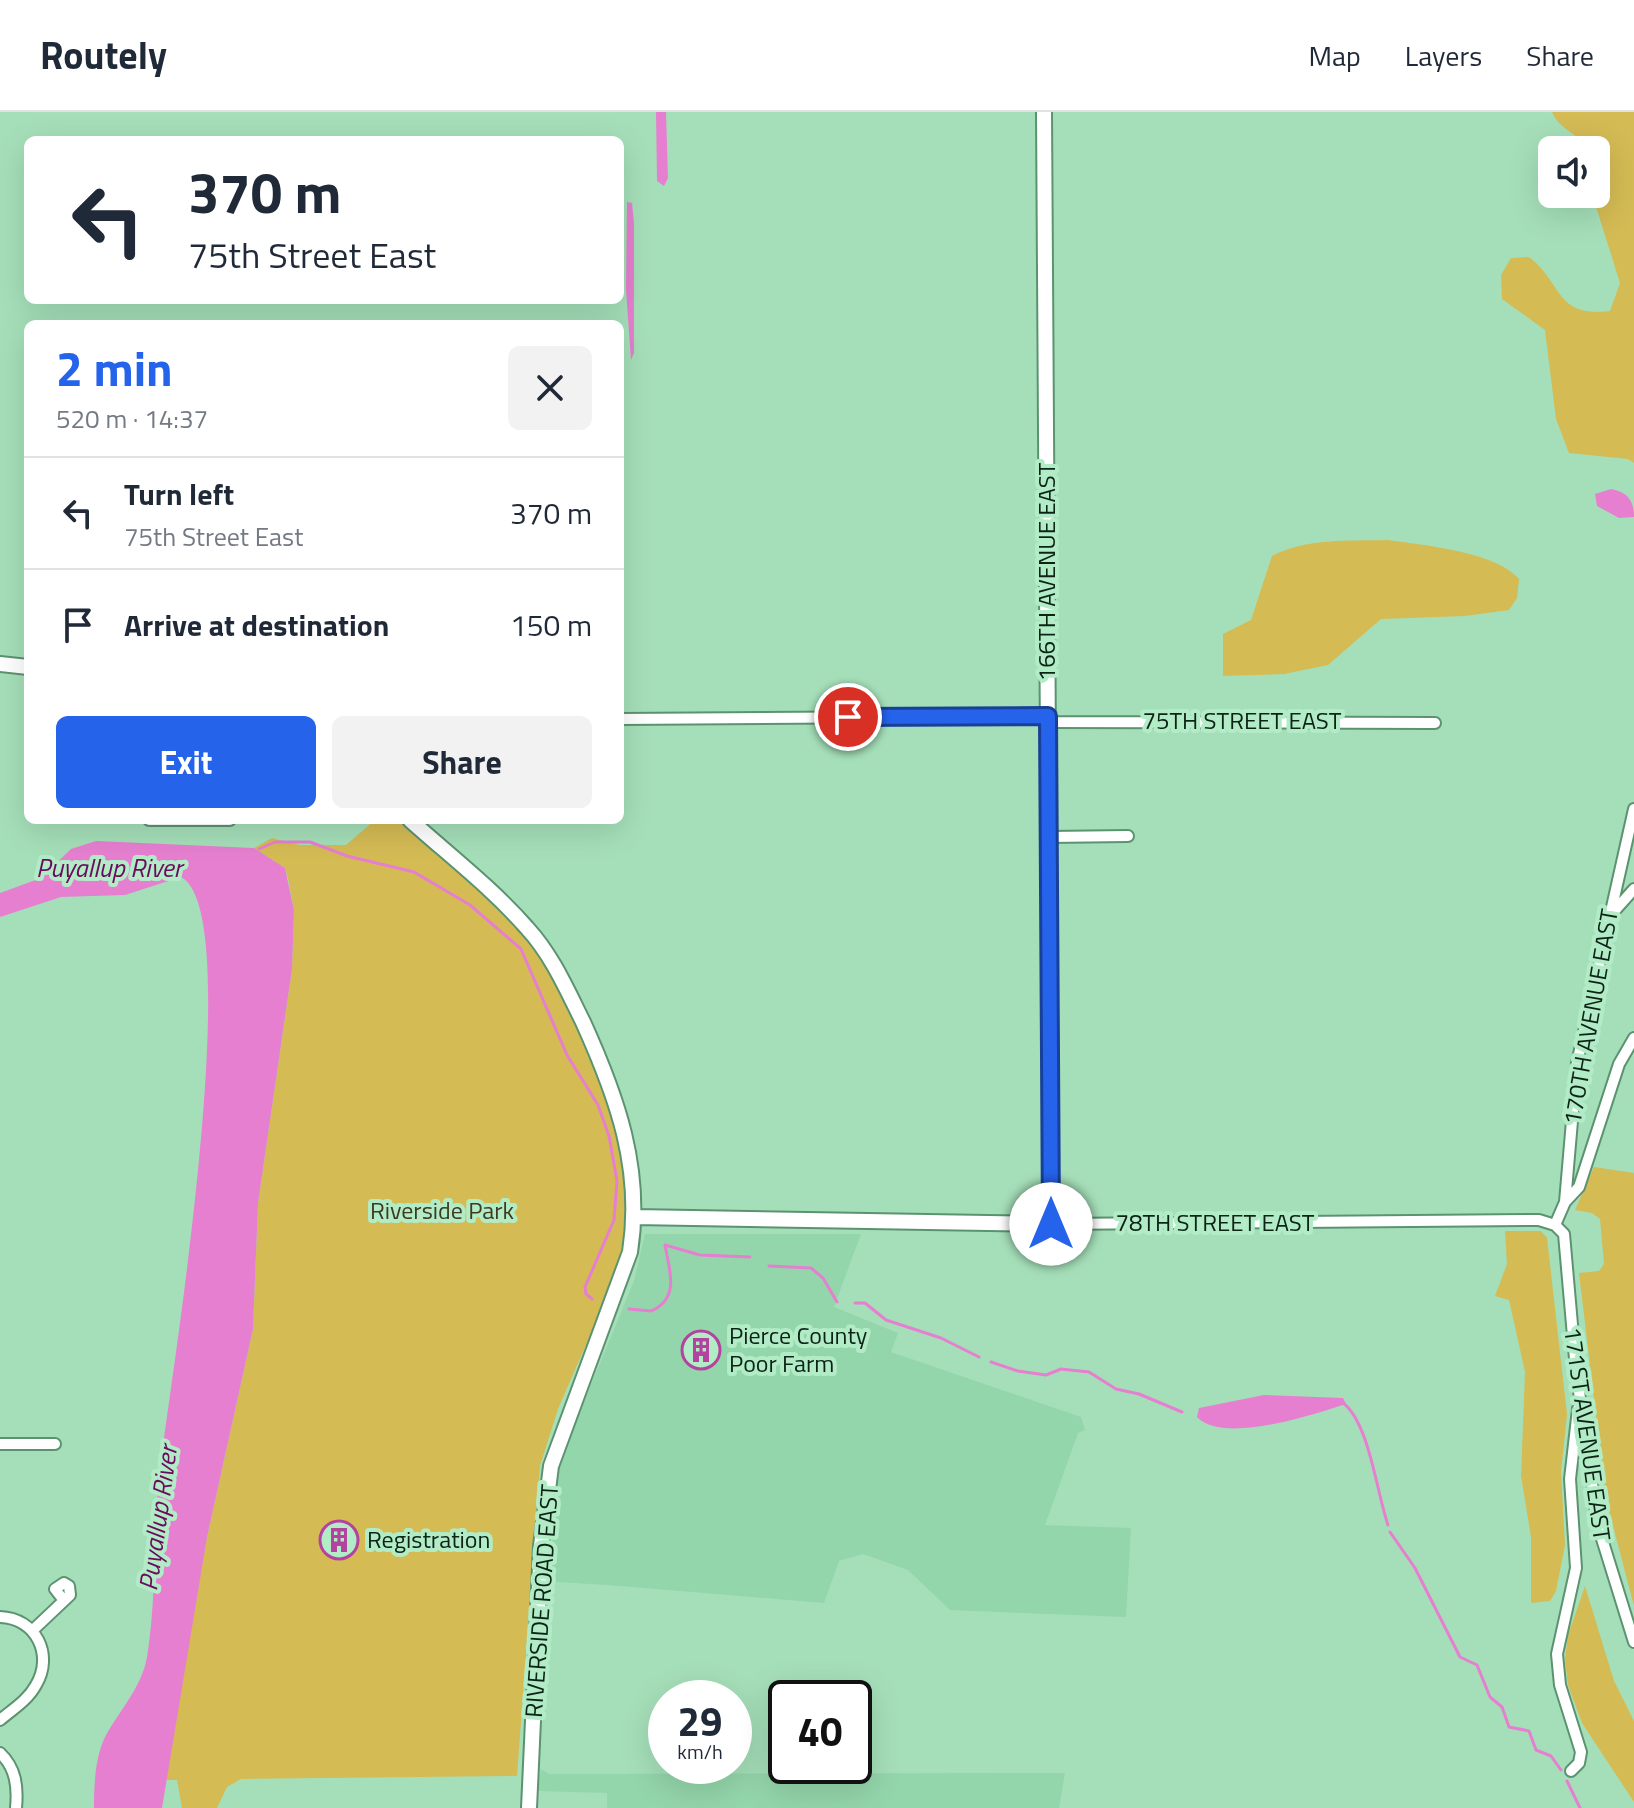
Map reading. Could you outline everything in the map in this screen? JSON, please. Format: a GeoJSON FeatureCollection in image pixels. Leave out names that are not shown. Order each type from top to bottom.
{"type":"FeatureCollection","features":[{"type":"Feature","properties":{"kind":"street","name":"166TH AVENUE EAST"},"geometry":{"type":"LineString","coordinates":[[1044,112],[1051,1224]]}},
{"type":"Feature","properties":{"kind":"street"},"geometry":{"type":"LineString","coordinates":[[0,664],[24,667]]}},
{"type":"Feature","properties":{"kind":"street","name":"75TH STREET EAST"},"geometry":{"type":"LineString","coordinates":[[624,719],[1435,723]]}},
{"type":"Feature","properties":{"kind":"street","name":"170TH AVENUE EAST"},"geometry":{"type":"LineString","coordinates":[[1555,1225],[1565,1202],[1573,1085],[1634,809]]}},
{"type":"Feature","properties":{"kind":"street","name":"RIVERSIDE ROAD EAST"},"geometry":{"type":"LineString","coordinates":[[414,824],[510,909],[553,964],[591,1040],[621,1113],[630,1150],[635,1217],[619,1286],[551,1466],[541,1546],[529,1808]]}},
{"type":"Feature","properties":{"kind":"street"},"geometry":{"type":"LineString","coordinates":[[1049,837],[1128,836]]}},
{"type":"Feature","properties":{"kind":"street"},"geometry":{"type":"LineString","coordinates":[[1608,918],[1634,889]]}},
{"type":"Feature","properties":{"kind":"street"},"geometry":{"type":"LineString","coordinates":[[1565,1202],[1579,1187],[1619,1064],[1634,1038]]}},
{"type":"Feature","properties":{"kind":"street","name":"78TH STREET EAST"},"geometry":{"type":"LineString","coordinates":[[635,1217],[1051,1224],[1539,1220],[1555,1225]]}},
{"type":"Feature","properties":{"kind":"street","name":"171ST AVENUE EAST"},"geometry":{"type":"LineString","coordinates":[[1555,1225],[1564,1234],[1580,1400],[1598,1526],[1634,1642]]}},
{"type":"Feature","properties":{"kind":"street"},"geometry":{"type":"LineString","coordinates":[[1571,1771],[1579,1763],[1581,1752],[1560,1685],[1557,1654],[1576,1568],[1570,1479],[1580,1400]]}},
{"type":"Feature","properties":{"kind":"street"},"geometry":{"type":"LineString","coordinates":[[0,1444],[55,1444]]}},
{"type":"Feature","properties":{"kind":"street"},"geometry":{"type":"LineString","coordinates":[[33,1630],[62,1598]]}},
{"type":"Feature","properties":{"kind":"street"},"geometry":{"type":"LineString","coordinates":[[0,1617],[15,1619],[33,1630],[43,1655],[42,1670],[33,1690],[0,1720]]}},
{"type":"Feature","properties":{"kind":"street"},"geometry":{"type":"LineString","coordinates":[[0,1753],[14,1773],[18,1789],[16,1808]]}},
{"type":"Feature","properties":{"kind":"shaded area"},"geometry":{"type":"Polygon","coordinates":[[[645,1234],[861,1234],[834,1307],[898,1333],[891,1352],[1081,1417],[1085,1430],[1078,1433],[1045,1525],[1131,1528],[1126,1617],[950,1610],[908,1570],[863,1554],[839,1561],[824,1603],[607,1585],[557,1582],[549,1586],[554,1491],[561,1457],[634,1281],[645,1234]]]}},
{"type":"Feature","properties":{"kind":"shaded area"},"geometry":{"type":"Polygon","coordinates":[[[541,1769],[549,1774],[648,1774],[648,1784],[752,1784],[752,1774],[768,1774],[768,1784],[872,1784],[872,1773],[1065,1773],[1059,1808],[607,1808],[607,1793],[537,1791],[541,1769]]]}},
{"type":"Feature","properties":{"kind":"green space"},"geometry":{"type":"Polygon","coordinates":[[[1552,112],[1634,112],[1634,463],[1628,459],[1569,453],[1556,419],[1545,330],[1502,299],[1501,275],[1511,258],[1529,257],[1569,304],[1592,312],[1610,311],[1620,283],[1596,208],[1610,208],[1610,136],[1576,136],[1552,112]]]}},
{"type":"Feature","properties":{"kind":"green space"},"geometry":{"type":"Polygon","coordinates":[[[1388,540],[1439,547],[1494,562],[1519,579],[1517,598],[1509,610],[1465,616],[1381,619],[1328,665],[1284,674],[1223,676],[1223,634],[1251,620],[1272,556],[1314,543],[1388,540]]]}},
{"type":"Feature","properties":{"kind":"green space","name":"Riverside Park"},"geometry":{"type":"Polygon","coordinates":[[[370,824],[403,824],[506,916],[549,965],[615,1117],[625,1174],[626,1229],[615,1278],[558,1409],[540,1466],[517,1776],[241,1779],[227,1787],[217,1808],[182,1808],[177,1780],[165,1780],[207,1537],[253,1329],[258,1203],[292,969],[294,910],[285,868],[254,848],[272,838],[300,845],[346,845],[370,824]]]}},
{"type":"Feature","properties":{"kind":"green space"},"geometry":{"type":"Polygon","coordinates":[[[1594,1167],[1634,1173],[1634,1606],[1606,1499],[1579,1273],[1599,1271],[1604,1264],[1600,1219],[1592,1213],[1575,1210],[1594,1167]]]}},
{"type":"Feature","properties":{"kind":"green space"},"geometry":{"type":"Polygon","coordinates":[[[1505,1231],[1541,1231],[1547,1238],[1567,1414],[1561,1472],[1565,1545],[1556,1591],[1550,1601],[1531,1603],[1531,1537],[1521,1476],[1525,1372],[1509,1300],[1495,1296],[1507,1264],[1505,1231]]]}},
{"type":"Feature","properties":{"kind":"green space"},"geometry":{"type":"Polygon","coordinates":[[[1585,1586],[1614,1681],[1634,1721],[1634,1802],[1582,1723],[1568,1685],[1565,1660],[1568,1635],[1585,1586]]]}},
{"type":"Feature","properties":{"kind":"water"},"geometry":{"type":"Polygon","coordinates":[[[656,112],[666,112],[668,178],[664,186],[657,181],[656,112]]]}},
{"type":"Feature","properties":{"kind":"water"},"geometry":{"type":"Polygon","coordinates":[[[627,202],[632,203],[634,223],[634,353],[631,360],[626,290],[627,202]]]}},
{"type":"Feature","properties":{"kind":"water"},"geometry":{"type":"Polygon","coordinates":[[[1611,489],[1629,498],[1634,517],[1619,518],[1597,506],[1595,494],[1611,489]]]}},
{"type":"Feature","properties":{"kind":"water","name":"Puyallup River"},"geometry":{"type":"Polygon","coordinates":[[[96,841],[254,848],[285,868],[294,910],[292,969],[258,1203],[253,1329],[207,1537],[162,1808],[94,1808],[94,1790],[97,1763],[105,1737],[135,1689],[147,1657],[160,1470],[189,1256],[199,1156],[207,1059],[208,973],[200,909],[181,877],[125,895],[61,897],[0,917],[0,893],[41,878],[71,849],[96,841]]]}},
{"type":"Feature","properties":{"kind":"water"},"geometry":{"type":"Polygon","coordinates":[[[1264,1395],[1343,1398],[1346,1404],[1292,1420],[1247,1428],[1210,1425],[1197,1417],[1199,1408],[1264,1395]]]}},
{"type":"Feature","properties":{"kind":"waterway"},"geometry":{"type":"LineString","coordinates":[[259,849],[275,842],[310,842],[347,856],[414,872],[470,905],[521,949],[567,1055],[598,1105],[609,1136],[617,1181],[614,1220],[585,1287],[586,1294],[592,1299]]}},
{"type":"Feature","properties":{"kind":"waterway"},"geometry":{"type":"LineString","coordinates":[[629,1309],[651,1311],[666,1299],[671,1282],[665,1245],[700,1255],[750,1257]]}},
{"type":"Feature","properties":{"kind":"waterway"},"geometry":{"type":"LineString","coordinates":[[769,1266],[811,1268],[823,1278],[837,1302]]}},
{"type":"Feature","properties":{"kind":"waterway"},"geometry":{"type":"LineString","coordinates":[[855,1303],[865,1303],[886,1320],[941,1338],[979,1357]]}},
{"type":"Feature","properties":{"kind":"waterway"},"geometry":{"type":"LineString","coordinates":[[991,1362],[1018,1371],[1046,1375],[1061,1369],[1089,1372],[1116,1389],[1139,1394],[1182,1412]]}},
{"type":"Feature","properties":{"kind":"waterway"},"geometry":{"type":"LineString","coordinates":[[1343,1403],[1352,1412],[1366,1442],[1388,1525]]}},
{"type":"Feature","properties":{"kind":"waterway"},"geometry":{"type":"LineString","coordinates":[[1390,1532],[1415,1568],[1460,1657],[1477,1665],[1490,1697],[1502,1707],[1509,1727],[1529,1731],[1536,1750],[1551,1756],[1561,1770]]}},
{"type":"Feature","properties":{"kind":"waterway"},"geometry":{"type":"LineString","coordinates":[[1567,1781],[1580,1808]]}},
{"type":"Feature","properties":{"kind":"place","name":"Pierce County Poor Farm"},"geometry":{"type":"Point","coordinates":[701,1350]}},
{"type":"Feature","properties":{"kind":"place","name":"Registration"},"geometry":{"type":"Point","coordinates":[339,1540]}},
{"type":"Feature","properties":{"kind":"route"},"geometry":{"type":"LineString","coordinates":[[848,717],[1048,716],[1051,1224]]}}]}
